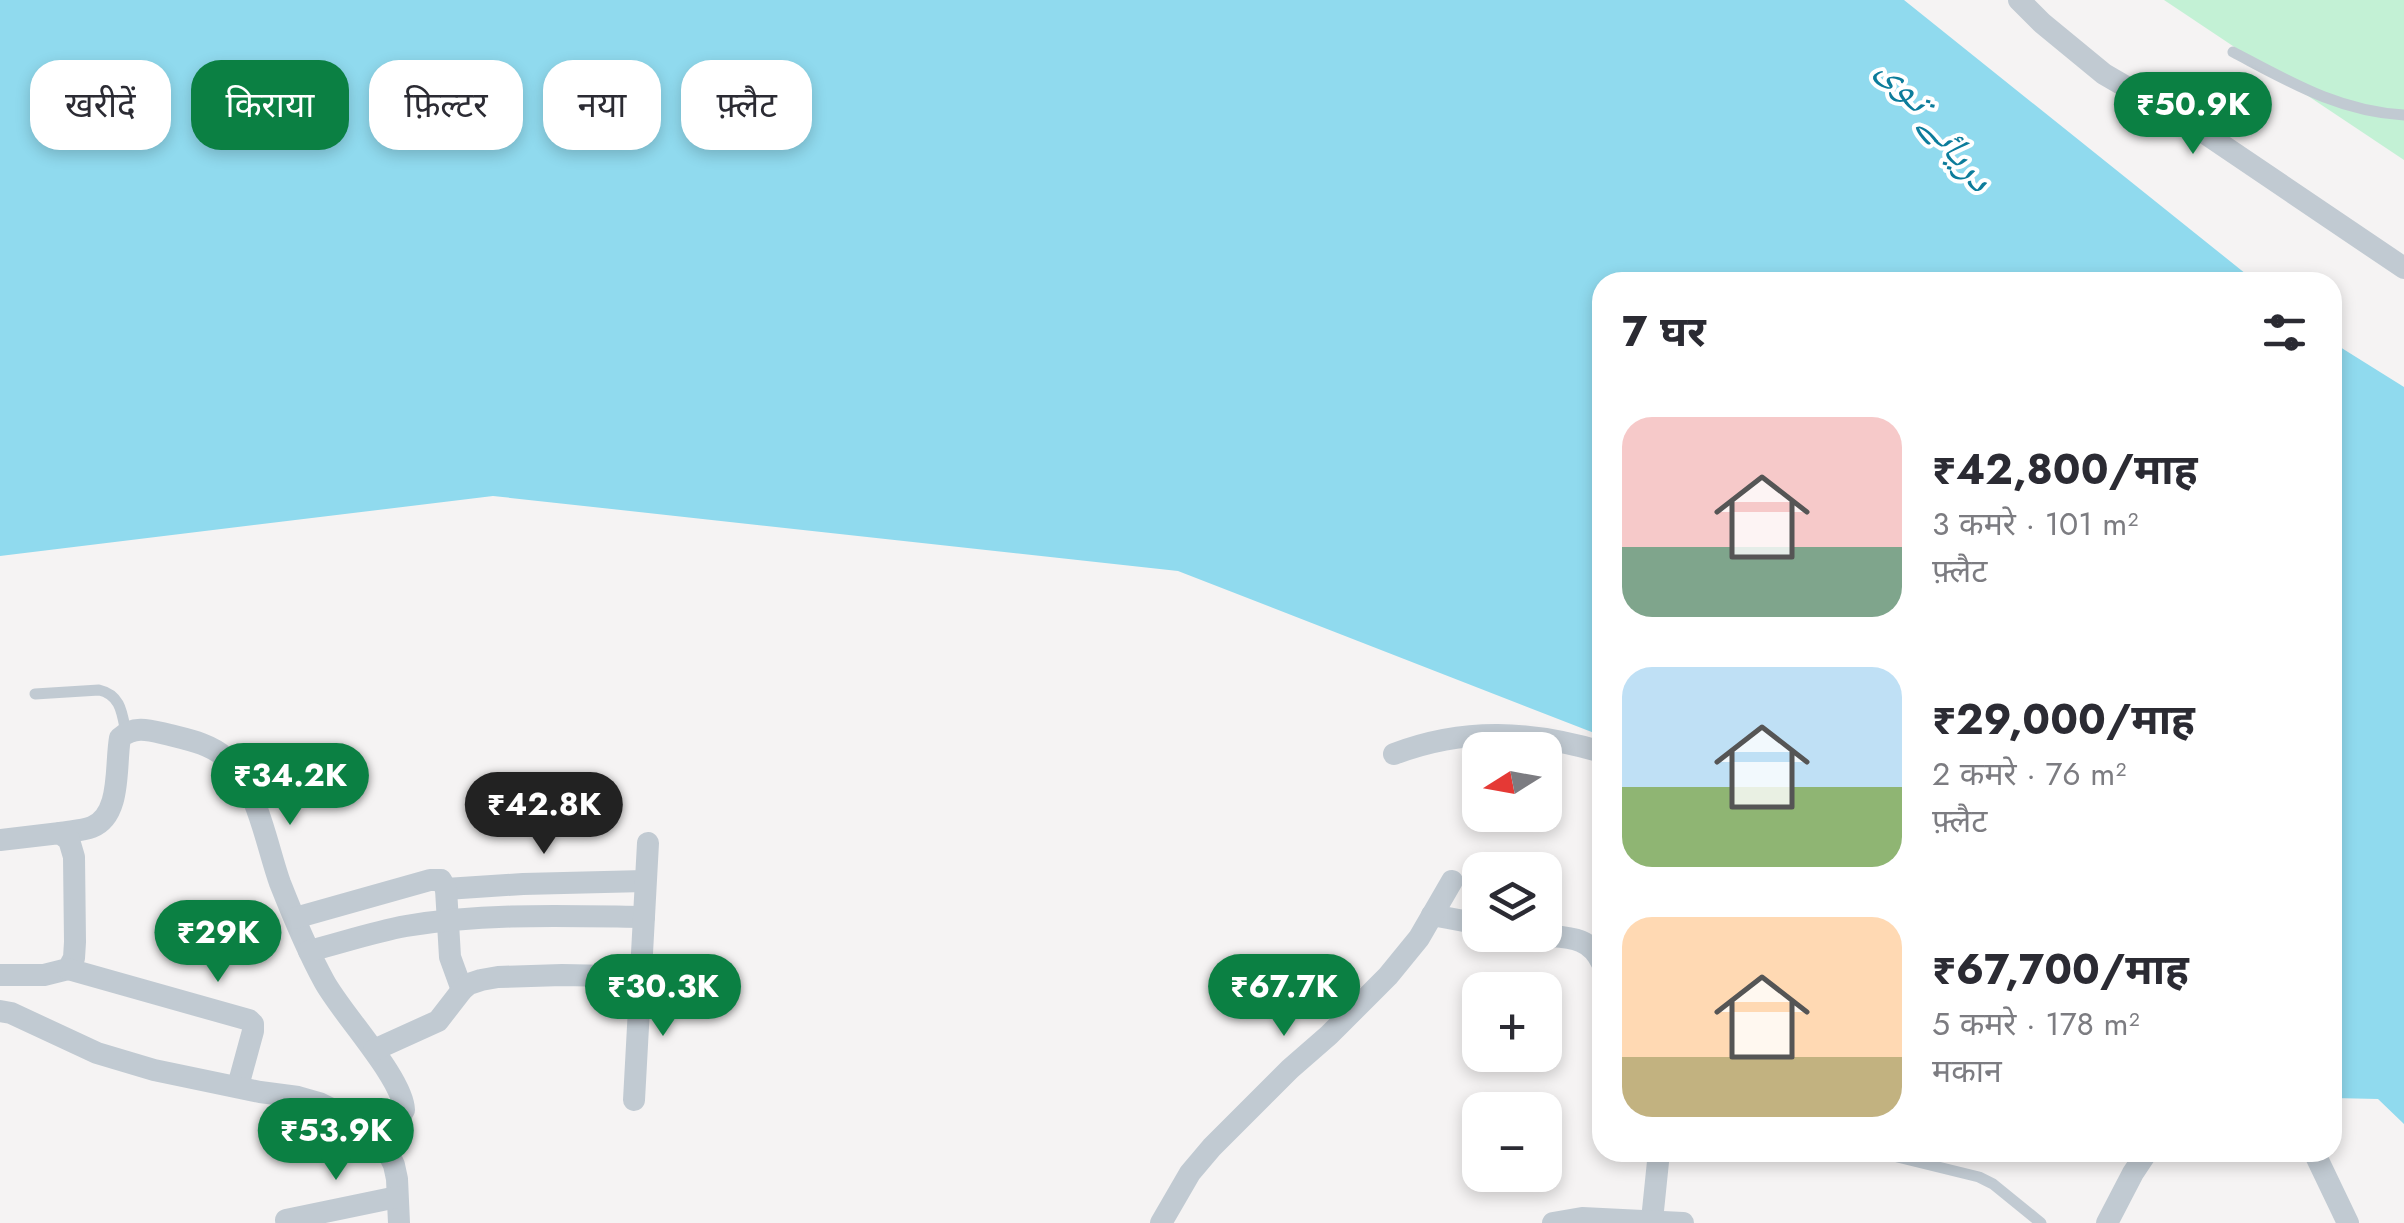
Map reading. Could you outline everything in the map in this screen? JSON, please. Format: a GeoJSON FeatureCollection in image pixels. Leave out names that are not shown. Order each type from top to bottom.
{"type":"FeatureCollection","features":[{"type":"Feature","properties":{"kind":"street"},"geometry":{"type":"LineString","coordinates":[[2019,0],[2104,74],[2197,128],[2404,268]]}},
{"type":"Feature","properties":{"kind":"street"},"geometry":{"type":"LineString","coordinates":[[0,840],[90,828],[102,822],[110,814],[120,738],[126,732],[143,729],[201,743],[222,754],[251,792],[281,885],[332,996],[374,1050],[404,1104],[384,1144]]}},
{"type":"Feature","properties":{"kind":"street"},"geometry":{"type":"LineString","coordinates":[[1394,754],[1426,742],[1501,735],[1528,736],[1592,750]]}},
{"type":"Feature","properties":{"kind":"street"},"geometry":{"type":"LineString","coordinates":[[60,833],[69,840],[74,858],[76,942],[68,968]]}},
{"type":"Feature","properties":{"kind":"street"},"geometry":{"type":"LineString","coordinates":[[634,1100],[648,844]]}},
{"type":"Feature","properties":{"kind":"street"},"geometry":{"type":"LineString","coordinates":[[295,918],[441,880],[446,890],[450,957],[462,990]]}},
{"type":"Feature","properties":{"kind":"street"},"geometry":{"type":"LineString","coordinates":[[446,890],[646,881]]}},
{"type":"Feature","properties":{"kind":"street"},"geometry":{"type":"LineString","coordinates":[[1162,1223],[1190,1173],[1212,1147],[1388,976],[1419,938],[1452,881]]}},
{"type":"Feature","properties":{"kind":"street"},"geometry":{"type":"LineString","coordinates":[[1432,915],[1462,921]]}},
{"type":"Feature","properties":{"kind":"street"},"geometry":{"type":"LineString","coordinates":[[309,951],[401,927],[448,920],[644,917]]}},
{"type":"Feature","properties":{"kind":"street"},"geometry":{"type":"LineString","coordinates":[[1562,939],[1592,947]]}},
{"type":"Feature","properties":{"kind":"street"},"geometry":{"type":"LineString","coordinates":[[0,975],[44,975],[68,968],[249,1020],[253,1031],[238,1086]]}},
{"type":"Feature","properties":{"kind":"street"},"geometry":{"type":"LineString","coordinates":[[374,1050],[438,1020],[469,984],[498,977],[716,978]]}},
{"type":"Feature","properties":{"kind":"street"},"geometry":{"type":"LineString","coordinates":[[0,1012],[11,1012],[97,1054],[154,1070],[298,1097],[364,1125],[384,1144],[394,1166],[399,1223]]}},
{"type":"Feature","properties":{"kind":"street"},"geometry":{"type":"LineString","coordinates":[[1652,1220],[1657,1162]]}},
{"type":"Feature","properties":{"kind":"street"},"geometry":{"type":"LineString","coordinates":[[2107,1223],[2141,1162]]}},
{"type":"Feature","properties":{"kind":"street"},"geometry":{"type":"LineString","coordinates":[[2319,1162],[2348,1223]]}},
{"type":"Feature","properties":{"kind":"street"},"geometry":{"type":"LineString","coordinates":[[286,1220],[398,1197]]}},
{"type":"Feature","properties":{"kind":"street"},"geometry":{"type":"LineString","coordinates":[[1552,1223],[1582,1218],[1683,1223]]}},
{"type":"Feature","properties":{"kind":"lane"},"geometry":{"type":"LineString","coordinates":[[2233,52],[2332,102],[2380,114],[2404,115]]}},
{"type":"Feature","properties":{"kind":"lane"},"geometry":{"type":"LineString","coordinates":[[34,694],[108,692],[118,703],[126,732]]}},
{"type":"Feature","properties":{"kind":"lane"},"geometry":{"type":"LineString","coordinates":[[1917,1162],[1979,1177],[2041,1223]]}},
{"type":"Feature","properties":{"kind":"green space"},"geometry":{"type":"Polygon","coordinates":[[[2164,0],[2404,0],[2404,160],[2164,0]]]}},
{"type":"Feature","properties":{"kind":"water","name":"دریائے توی"},"geometry":{"type":"Polygon","coordinates":[[[0,0],[1904,0],[2244,272],[1592,272],[1592,732],[1178,571],[493,496],[0,556],[0,0]]]}},
{"type":"Feature","properties":{"kind":"water"},"geometry":{"type":"Polygon","coordinates":[[[2342,348],[2404,387],[2404,1124],[2378,1099],[2342,1098],[2342,348]]]}}]}
